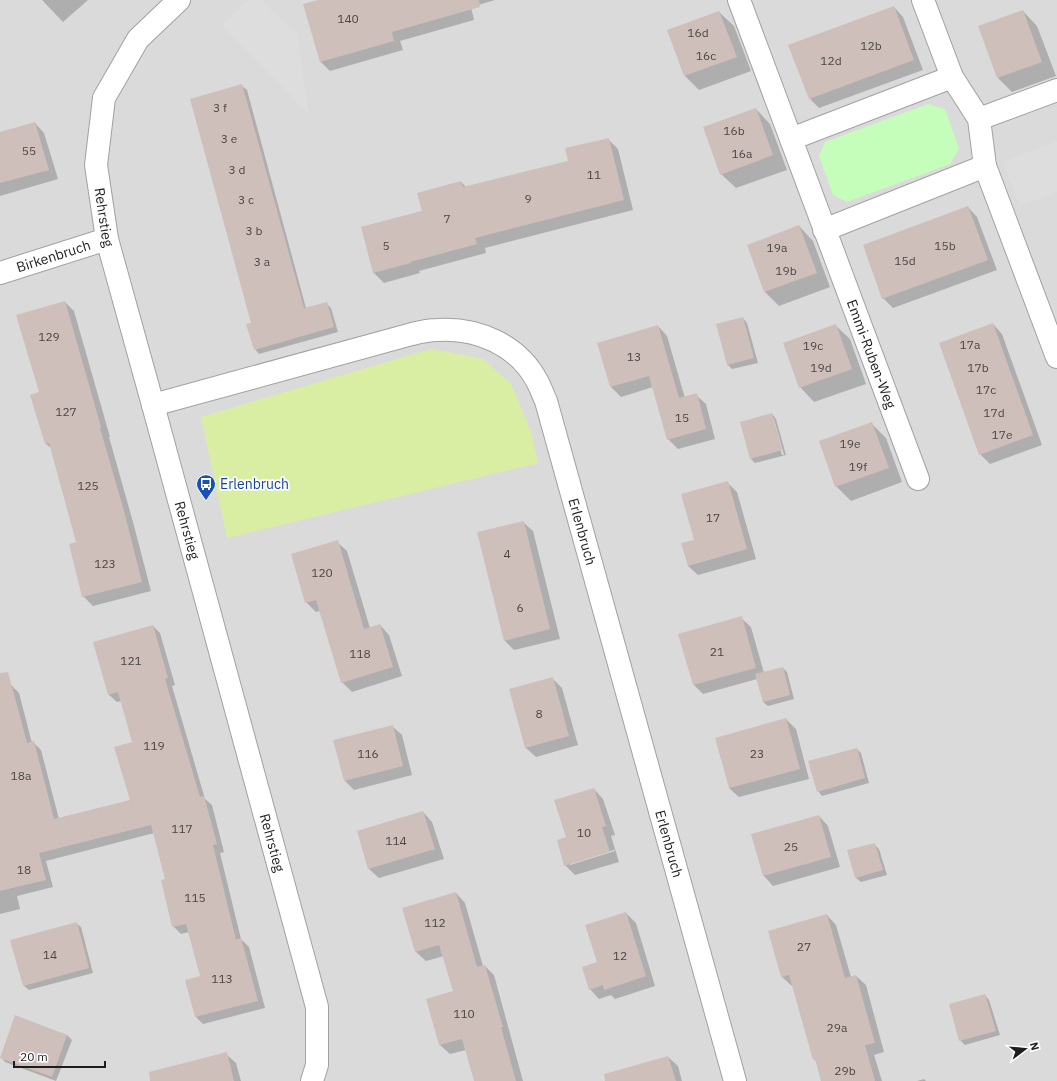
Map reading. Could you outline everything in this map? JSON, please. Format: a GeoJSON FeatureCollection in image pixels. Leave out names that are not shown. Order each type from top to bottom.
{"type":"FeatureCollection","features":[{"type":"Feature","properties":{"kind":"street","name":"Rehrstieg"},"geometry":{"type":"LineString","coordinates":[[179,0],[138,39],[104,98],[96,165],[107,239],[316,1007],[316,1066],[312,1081]]}},
{"type":"Feature","properties":{"kind":"street","name":"Emmi-Ruben-Weg"},"geometry":{"type":"LineString","coordinates":[[739,0],[918,479]]}},
{"type":"Feature","properties":{"kind":"street"},"geometry":{"type":"LineString","coordinates":[[923,0],[952,77],[979,119],[985,166],[1057,357]]}},
{"type":"Feature","properties":{"kind":"street"},"geometry":{"type":"LineString","coordinates":[[791,139],[952,77]]}},
{"type":"Feature","properties":{"kind":"street"},"geometry":{"type":"LineString","coordinates":[[979,119],[1057,90]]}},
{"type":"Feature","properties":{"kind":"street"},"geometry":{"type":"LineString","coordinates":[[824,230],[985,166]]}},
{"type":"Feature","properties":{"kind":"street","name":"Birkenbruch"},"geometry":{"type":"LineString","coordinates":[[0,274],[107,239]]}},
{"type":"Feature","properties":{"kind":"street","name":"Erlenbruch"},"geometry":{"type":"LineString","coordinates":[[153,405],[412,334],[436,330],[467,332],[499,342],[512,350],[527,366],[537,381],[548,408],[735,1081]]}},
{"type":"Feature","properties":{"kind":"shaded area"},"geometry":{"type":"Polygon","coordinates":[[[0,0],[1057,0],[1057,1081],[0,1081],[0,0]]]}},
{"type":"Feature","properties":{"kind":"shaded area"},"geometry":{"type":"Polygon","coordinates":[[[248,0],[261,0],[297,34],[309,114],[222,26],[248,0]]]}},
{"type":"Feature","properties":{"kind":"shaded area"},"geometry":{"type":"Polygon","coordinates":[[[1057,141],[1057,192],[1020,206],[1003,162],[1057,141]]]}},
{"type":"Feature","properties":{"kind":"green space"},"geometry":{"type":"Polygon","coordinates":[[[928,104],[945,109],[959,149],[950,164],[847,202],[833,195],[819,156],[825,142],[928,104]]]}},
{"type":"Feature","properties":{"kind":"green space"},"geometry":{"type":"Polygon","coordinates":[[[431,349],[483,359],[511,384],[531,432],[538,463],[227,538],[201,417],[431,349]]]}},
{"type":"Feature","properties":{"kind":"building"},"geometry":{"type":"Polygon","coordinates":[[[318,0],[479,0],[480,7],[392,32],[394,41],[320,62],[303,4],[318,0]]]}},
{"type":"Feature","properties":{"kind":"building"},"geometry":{"type":"Polygon","coordinates":[[[894,6],[914,60],[809,99],[788,45],[894,6]]]}},
{"type":"Feature","properties":{"kind":"building"},"geometry":{"type":"Polygon","coordinates":[[[1023,10],[1042,62],[997,78],[978,26],[1023,10]]]}},
{"type":"Feature","properties":{"kind":"building"},"geometry":{"type":"Polygon","coordinates":[[[719,11],[737,57],[684,76],[667,30],[719,11]]]}},
{"type":"Feature","properties":{"kind":"building"},"geometry":{"type":"Polygon","coordinates":[[[242,84],[304,308],[327,302],[334,327],[254,350],[246,324],[251,323],[190,99],[242,84]]]}},
{"type":"Feature","properties":{"kind":"building"},"geometry":{"type":"Polygon","coordinates":[[[756,108],[773,155],[720,175],[703,127],[756,108]]]}},
{"type":"Feature","properties":{"kind":"building"},"geometry":{"type":"Polygon","coordinates":[[[35,122],[49,170],[0,183],[0,132],[35,122]]]}},
{"type":"Feature","properties":{"kind":"building"},"geometry":{"type":"Polygon","coordinates":[[[609,138],[624,200],[475,238],[477,244],[373,273],[361,227],[422,211],[417,193],[461,181],[463,187],[568,161],[565,148],[609,138]]]}},
{"type":"Feature","properties":{"kind":"building"},"geometry":{"type":"Polygon","coordinates":[[[968,206],[988,260],[882,299],[863,245],[968,206]]]}},
{"type":"Feature","properties":{"kind":"building"},"geometry":{"type":"Polygon","coordinates":[[[799,225],[817,273],[764,292],[747,245],[799,225]]]}},
{"type":"Feature","properties":{"kind":"building"},"geometry":{"type":"Polygon","coordinates":[[[65,301],[101,427],[100,428],[124,511],[142,582],[82,597],[69,544],[76,542],[49,443],[45,444],[30,395],[39,392],[16,315],[65,301]]]}},
{"type":"Feature","properties":{"kind":"building"},"geometry":{"type":"Polygon","coordinates":[[[743,317],[754,358],[727,365],[716,324],[743,317]]]}},
{"type":"Feature","properties":{"kind":"building"},"geometry":{"type":"Polygon","coordinates":[[[993,323],[1033,435],[979,455],[939,343],[993,323]]]}},
{"type":"Feature","properties":{"kind":"building"},"geometry":{"type":"Polygon","coordinates":[[[836,324],[852,369],[799,388],[783,343],[836,324]]]}},
{"type":"Feature","properties":{"kind":"building"},"geometry":{"type":"Polygon","coordinates":[[[658,325],[679,398],[697,393],[706,429],[667,440],[649,376],[610,387],[597,343],[658,325]]]}},
{"type":"Feature","properties":{"kind":"building"},"geometry":{"type":"Polygon","coordinates":[[[772,413],[782,450],[750,459],[740,422],[772,413]]]}},
{"type":"Feature","properties":{"kind":"building"},"geometry":{"type":"Polygon","coordinates":[[[872,422],[889,468],[835,487],[819,441],[872,422]]]}},
{"type":"Feature","properties":{"kind":"building"},"geometry":{"type":"Polygon","coordinates":[[[728,481],[747,549],[688,566],[681,543],[694,540],[681,494],[728,481]]]}},
{"type":"Feature","properties":{"kind":"building"},"geometry":{"type":"Polygon","coordinates":[[[524,521],[550,629],[504,641],[477,532],[524,521]]]}},
{"type":"Feature","properties":{"kind":"building"},"geometry":{"type":"Polygon","coordinates":[[[338,540],[364,629],[380,624],[393,667],[341,683],[316,600],[305,603],[291,554],[338,540]]]}},
{"type":"Feature","properties":{"kind":"building"},"geometry":{"type":"Polygon","coordinates":[[[742,616],[756,668],[693,685],[678,634],[742,616]]]}},
{"type":"Feature","properties":{"kind":"building"},"geometry":{"type":"Polygon","coordinates":[[[153,625],[168,678],[165,679],[200,797],[204,796],[217,844],[213,845],[236,940],[241,938],[258,1001],[195,1017],[185,980],[200,976],[186,924],[172,927],[161,880],[165,879],[151,825],[39,853],[46,880],[0,891],[0,673],[8,672],[27,743],[34,741],[54,819],[130,800],[114,747],[132,742],[118,692],[108,695],[93,642],[153,625]]]}},
{"type":"Feature","properties":{"kind":"building"},"geometry":{"type":"Polygon","coordinates":[[[783,667],[790,695],[763,702],[755,674],[783,667]]]}},
{"type":"Feature","properties":{"kind":"building"},"geometry":{"type":"Polygon","coordinates":[[[553,677],[569,736],[525,748],[509,689],[553,677]]]}},
{"type":"Feature","properties":{"kind":"building"},"geometry":{"type":"Polygon","coordinates":[[[786,718],[800,769],[729,788],[715,738],[786,718]]]}},
{"type":"Feature","properties":{"kind":"building"},"geometry":{"type":"Polygon","coordinates":[[[393,725],[403,766],[344,781],[333,740],[393,725]]]}},
{"type":"Feature","properties":{"kind":"building"},"geometry":{"type":"Polygon","coordinates":[[[857,748],[865,778],[817,792],[808,761],[857,748]]]}},
{"type":"Feature","properties":{"kind":"building"},"geometry":{"type":"Polygon","coordinates":[[[594,788],[606,826],[602,827],[610,852],[564,866],[557,840],[566,837],[554,800],[594,788]]]}},
{"type":"Feature","properties":{"kind":"building"},"geometry":{"type":"Polygon","coordinates":[[[423,811],[435,849],[368,869],[357,831],[423,811]]]}},
{"type":"Feature","properties":{"kind":"building"},"geometry":{"type":"Polygon","coordinates":[[[819,815],[831,857],[763,876],[751,834],[819,815]]]}},
{"type":"Feature","properties":{"kind":"building"},"geometry":{"type":"Polygon","coordinates":[[[875,843],[883,870],[855,878],[847,850],[875,843]]]}},
{"type":"Feature","properties":{"kind":"building"},"geometry":{"type":"Polygon","coordinates":[[[456,892],[477,967],[485,965],[503,1027],[501,1027],[516,1081],[474,1081],[462,1039],[439,1045],[426,999],[453,991],[439,945],[415,952],[402,908],[456,892]]]}},
{"type":"Feature","properties":{"kind":"building"},"geometry":{"type":"Polygon","coordinates":[[[626,912],[646,976],[604,990],[603,985],[589,990],[582,967],[597,962],[585,925],[626,912]]]}},
{"type":"Feature","properties":{"kind":"building"},"geometry":{"type":"Polygon","coordinates":[[[827,914],[845,978],[856,975],[875,1043],[865,1045],[875,1081],[821,1081],[815,1059],[813,1060],[789,975],[781,977],[768,931],[827,914]]]}},
{"type":"Feature","properties":{"kind":"building"},"geometry":{"type":"Polygon","coordinates":[[[77,922],[89,968],[23,986],[10,940],[77,922]]]}},
{"type":"Feature","properties":{"kind":"building"},"geometry":{"type":"Polygon","coordinates":[[[985,994],[996,1031],[959,1041],[949,1004],[985,994]]]}},
{"type":"Feature","properties":{"kind":"building"},"geometry":{"type":"Polygon","coordinates":[[[15,1015],[67,1035],[52,1077],[0,1058],[15,1015]]]}},
{"type":"Feature","properties":{"kind":"building"},"geometry":{"type":"Polygon","coordinates":[[[227,1052],[234,1081],[150,1081],[149,1072],[227,1052]]]}},
{"type":"Feature","properties":{"kind":"building"},"geometry":{"type":"Polygon","coordinates":[[[668,1056],[676,1081],[605,1081],[604,1074],[668,1056]]]}},
{"type":"Feature","properties":{"kind":"place","name":"Erlenbruch"},"geometry":{"type":"Point","coordinates":[206,501]}}]}
